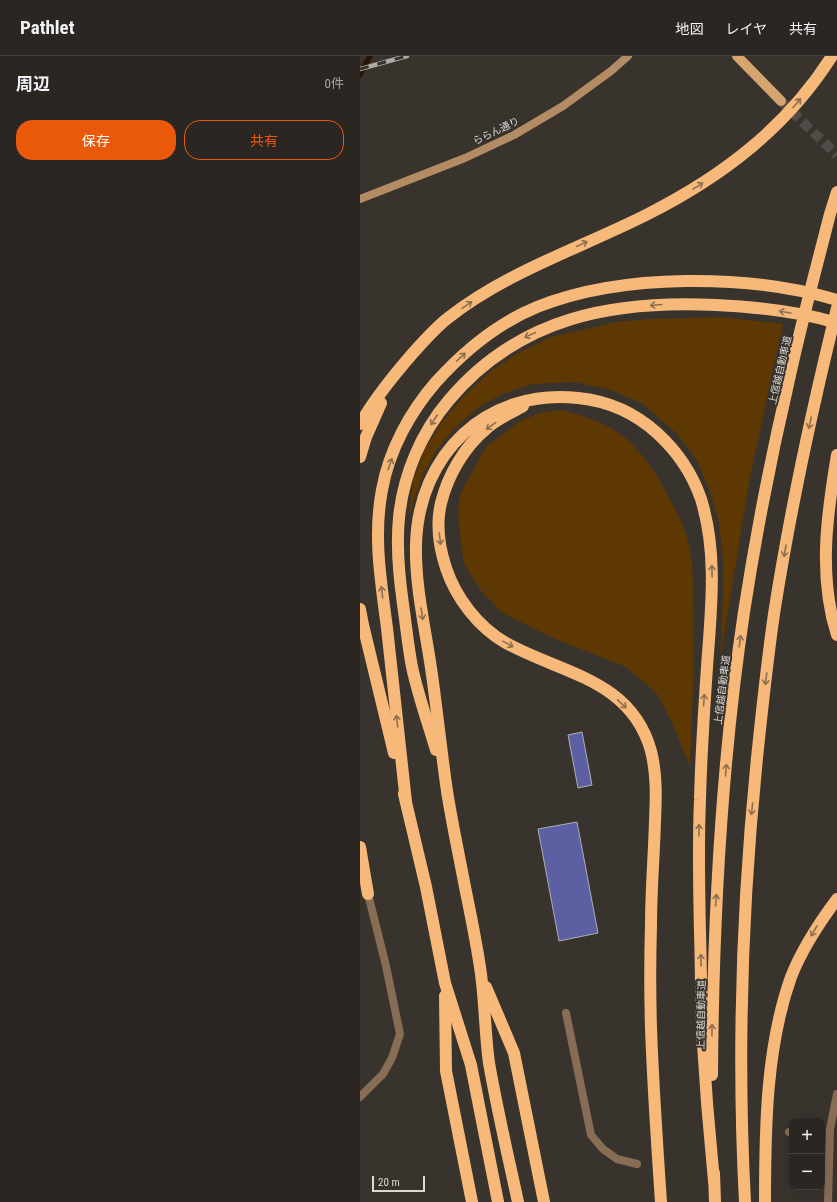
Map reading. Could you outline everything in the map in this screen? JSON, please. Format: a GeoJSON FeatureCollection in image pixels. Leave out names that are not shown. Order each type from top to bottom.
{"type":"FeatureCollection","features":[{"type":"Feature","properties":{"kind":"highway"},"geometry":{"type":"LineString","coordinates":[[360,424],[372,404],[408,360],[427,338],[447,319],[470,302],[519,274],[681,196],[736,160],[762,139],[785,117],[806,93],[832,56]]}},
{"type":"Feature","properties":{"kind":"highway","name":"上信越自動車道"},"geometry":{"type":"LineString","coordinates":[[715,1202],[712,993],[717,889],[731,711],[744,611],[766,492],[789,380],[830,214],[837,192]]}},
{"type":"Feature","properties":{"kind":"highway"},"geometry":{"type":"LineString","coordinates":[[406,802],[379,566],[378,516],[382,488],[389,462],[413,413],[430,389],[449,368],[490,333],[536,308],[568,296],[598,290],[664,282],[728,282],[790,288],[837,300]]}},
{"type":"Feature","properties":{"kind":"highway"},"geometry":{"type":"LineString","coordinates":[[448,793],[412,667],[400,575],[398,543],[400,510],[404,489],[412,462],[424,436],[440,411],[453,395],[483,365],[498,353],[522,339],[547,327],[600,311],[665,304],[727,305],[784,311],[819,317],[837,322]]}},
{"type":"Feature","properties":{"kind":"highway"},"geometry":{"type":"LineString","coordinates":[[745,1202],[742,1095],[742,997],[745,911],[751,819],[761,717],[774,615],[794,498],[818,385],[837,308]]}},
{"type":"Feature","properties":{"kind":"highway"},"geometry":{"type":"LineString","coordinates":[[360,457],[376,412],[388,388],[408,360]]}},
{"type":"Feature","properties":{"kind":"highway"},"geometry":{"type":"LineString","coordinates":[[550,397],[524,406],[506,416],[488,427],[472,442],[461,457],[443,495],[438,515],[439,537],[443,559],[449,578],[460,598],[483,625],[505,643],[568,670],[606,690],[635,717],[646,734],[655,773],[656,794],[651,922],[651,1020],[661,1202]]}},
{"type":"Feature","properties":{"kind":"highway"},"geometry":{"type":"LineString","coordinates":[[518,1202],[489,1060],[482,977],[448,793],[430,662],[418,590],[416,540],[418,518],[423,498],[431,478],[442,458],[456,440],[472,425],[490,413],[509,405],[530,399],[570,397],[593,400],[632,414],[666,441],[679,456],[691,474],[705,515],[710,539],[712,592],[704,708],[699,870],[702,1025],[706,1101],[714,1181]]}},
{"type":"Feature","properties":{"kind":"highway"},"geometry":{"type":"LineString","coordinates":[[837,455],[829,501],[826,560],[826,585],[830,610],[837,635]]}},
{"type":"Feature","properties":{"kind":"highway"},"geometry":{"type":"LineString","coordinates":[[360,609],[426,887],[445,983],[471,1065],[498,1202]]}},
{"type":"Feature","properties":{"kind":"highway"},"geometry":{"type":"LineString","coordinates":[[360,847],[368,894]]}},
{"type":"Feature","properties":{"kind":"highway"},"geometry":{"type":"LineString","coordinates":[[764,1202],[767,1113],[771,1070],[776,1035],[783,1005],[791,977],[804,949],[820,922],[837,899]]}},
{"type":"Feature","properties":{"kind":"highway"},"geometry":{"type":"LineString","coordinates":[[482,977],[514,1053],[544,1202]]}},
{"type":"Feature","properties":{"kind":"highway"},"geometry":{"type":"LineString","coordinates":[[445,983],[446,1071],[472,1202]]}},
{"type":"Feature","properties":{"kind":"main road"},"geometry":{"type":"LineString","coordinates":[[737,56],[781,100]]}},
{"type":"Feature","properties":{"kind":"street","name":"ららん通り"},"geometry":{"type":"LineString","coordinates":[[360,199],[465,158],[514,135],[563,106],[611,71],[628,56]]}},
{"type":"Feature","properties":{"kind":"street"},"geometry":{"type":"LineString","coordinates":[[360,1097],[383,1074],[392,1058],[400,1034],[386,966],[368,894]]}},
{"type":"Feature","properties":{"kind":"street"},"geometry":{"type":"LineString","coordinates":[[566,1013],[591,1135],[603,1149],[617,1159],[637,1164]]}},
{"type":"Feature","properties":{"kind":"street"},"geometry":{"type":"LineString","coordinates":[[828,1202],[826,1130],[837,1094]]}},
{"type":"Feature","properties":{"kind":"shaded area"},"geometry":{"type":"Polygon","coordinates":[[[721,317],[783,324],[750,477],[720,659],[723,558],[719,522],[709,489],[696,459],[677,434],[643,404],[611,390],[574,382],[533,384],[502,394],[478,408],[455,428],[438,448],[423,474],[409,515],[413,480],[424,451],[442,422],[466,394],[491,371],[520,352],[551,337],[617,322],[650,319],[721,317]]]}},
{"type":"Feature","properties":{"kind":"shaded area"},"geometry":{"type":"Polygon","coordinates":[[[562,410],[603,424],[630,442],[656,474],[682,523],[690,548],[693,577],[694,627],[690,767],[675,730],[658,695],[643,681],[624,666],[560,641],[501,612],[482,592],[464,564],[458,511],[460,495],[486,447],[520,421],[543,412],[562,410]]]}},
{"type":"Feature","properties":{"kind":"building"},"geometry":{"type":"Polygon","coordinates":[[[582,732],[592,785],[578,788],[568,735],[582,732]]]}},
{"type":"Feature","properties":{"kind":"building"},"geometry":{"type":"Polygon","coordinates":[[[577,822],[598,933],[559,941],[538,829],[577,822]]]}},
{"type":"Feature","properties":{"kind":"waterway"},"geometry":{"type":"LineString","coordinates":[[360,75],[370,56]]}},
{"type":"Feature","properties":{"kind":"tunnel"},"geometry":{"type":"LineString","coordinates":[[781,101],[837,155]]}},
{"type":"Feature","properties":{"kind":"railway"},"geometry":{"type":"LineString","coordinates":[[360,69],[407,56]]}}]}
